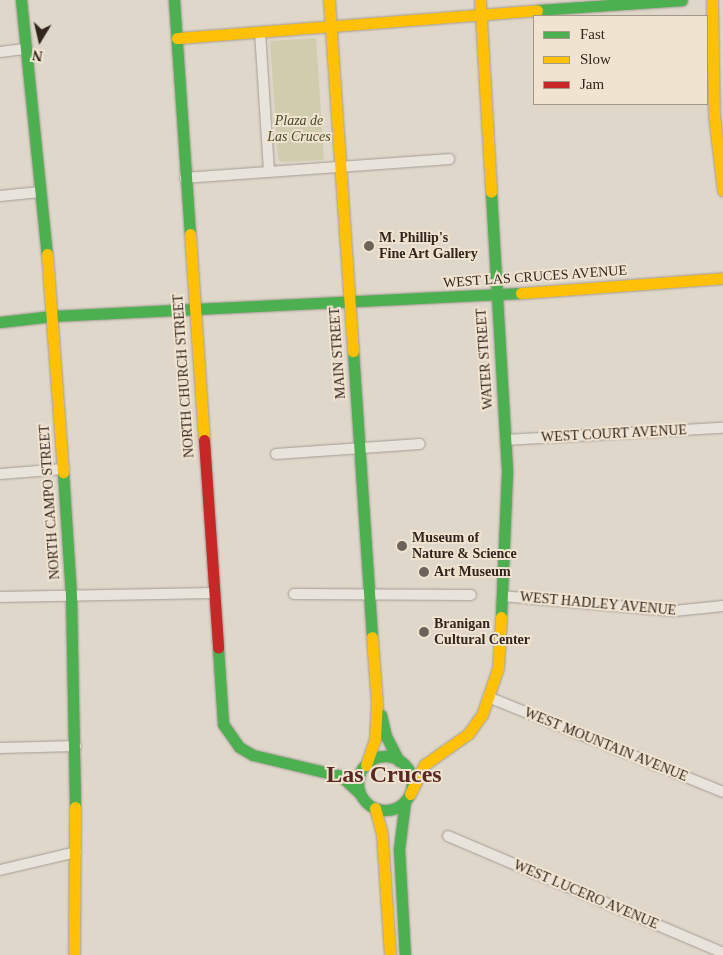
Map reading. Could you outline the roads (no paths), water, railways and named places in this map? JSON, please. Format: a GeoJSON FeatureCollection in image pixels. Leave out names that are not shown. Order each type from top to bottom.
{"type":"FeatureCollection","features":[{"type":"Feature","properties":{"kind":"street","name":"NORTH CAMPO STREET"},"geometry":{"type":"LineString","coordinates":[[21,0],[53,316],[64,469],[76,746],[74,955]]}},
{"type":"Feature","properties":{"kind":"street","name":"NORTH CHURCH STREET"},"geometry":{"type":"LineString","coordinates":[[174,0],[213,593],[226,733],[239,747],[253,755],[341,776],[359,793]]}},
{"type":"Feature","properties":{"kind":"street","name":"MAIN STREET"},"geometry":{"type":"LineString","coordinates":[[329,0],[377,704],[374,739],[365,766]]}},
{"type":"Feature","properties":{"kind":"street","name":"WATER STREET"},"geometry":{"type":"LineString","coordinates":[[408,797],[424,765],[459,742],[476,725],[486,708],[498,668],[507,509],[505,440],[480,0]]}},
{"type":"Feature","properties":{"kind":"street"},"geometry":{"type":"LineString","coordinates":[[177,38],[481,16],[600,4],[682,0]]}},
{"type":"Feature","properties":{"kind":"street"},"geometry":{"type":"LineString","coordinates":[[712,0],[723,190]]}},
{"type":"Feature","properties":{"kind":"street"},"geometry":{"type":"LineString","coordinates":[[260,32],[269,171]]}},
{"type":"Feature","properties":{"kind":"street"},"geometry":{"type":"LineString","coordinates":[[0,52],[25,50]]}},
{"type":"Feature","properties":{"kind":"street"},"geometry":{"type":"LineString","coordinates":[[185,178],[449,158]]}},
{"type":"Feature","properties":{"kind":"street"},"geometry":{"type":"LineString","coordinates":[[0,196],[40,192]]}},
{"type":"Feature","properties":{"kind":"street","name":"WEST LAS CRUCES AVENUE"},"geometry":{"type":"LineString","coordinates":[[0,322],[53,316],[349,303],[723,278]]}},
{"type":"Feature","properties":{"kind":"street","name":"WEST COURT AVENUE"},"geometry":{"type":"LineString","coordinates":[[505,440],[723,428]]}},
{"type":"Feature","properties":{"kind":"street"},"geometry":{"type":"LineString","coordinates":[[276,454],[420,444]]}},
{"type":"Feature","properties":{"kind":"street"},"geometry":{"type":"LineString","coordinates":[[0,474],[64,469]]}},
{"type":"Feature","properties":{"kind":"street"},"geometry":{"type":"LineString","coordinates":[[0,597],[213,593]]}},
{"type":"Feature","properties":{"kind":"street"},"geometry":{"type":"LineString","coordinates":[[294,594],[470,595]]}},
{"type":"Feature","properties":{"kind":"street","name":"WEST HADLEY AVENUE"},"geometry":{"type":"LineString","coordinates":[[502,596],[674,612],[723,606]]}},
{"type":"Feature","properties":{"kind":"street","name":"WATER STREET"},"geometry":{"type":"LineString","coordinates":[[401,763],[452,739],[472,720],[488,697]]}},
{"type":"Feature","properties":{"kind":"street","name":"WEST MOUNTAIN AVENUE"},"geometry":{"type":"LineString","coordinates":[[488,697],[723,792]]}},
{"type":"Feature","properties":{"kind":"street","name":"MAIN STREET"},"geometry":{"type":"LineString","coordinates":[[377,704],[386,736],[401,763]]}},
{"type":"Feature","properties":{"kind":"street"},"geometry":{"type":"LineString","coordinates":[[224,712],[246,743],[265,753],[332,767],[365,766],[379,757],[401,763],[411,777],[399,849],[405,955]]}},
{"type":"Feature","properties":{"kind":"street"},"geometry":{"type":"LineString","coordinates":[[0,748],[76,746]]}},
{"type":"Feature","properties":{"kind":"street"},"geometry":{"type":"LineString","coordinates":[[365,766],[358,781],[359,793],[374,808],[382,835],[390,955]]}},
{"type":"Feature","properties":{"kind":"street"},"geometry":{"type":"LineString","coordinates":[[374,808],[391,810],[408,797]]}},
{"type":"Feature","properties":{"kind":"street","name":"WEST LUCERO AVENUE"},"geometry":{"type":"LineString","coordinates":[[448,836],[723,953]]}},
{"type":"Feature","properties":{"kind":"street"},"geometry":{"type":"LineString","coordinates":[[0,870],[76,852]]}},
{"type":"Feature","properties":{"kind":"place","name":"M. Phillip's Fine Art Gallery"},"geometry":{"type":"Point","coordinates":[369,246]}},
{"type":"Feature","properties":{"kind":"place","name":"Museum of Nature & Science"},"geometry":{"type":"Point","coordinates":[402,546]}},
{"type":"Feature","properties":{"kind":"place","name":"Art Museum"},"geometry":{"type":"Point","coordinates":[424,572]}},
{"type":"Feature","properties":{"kind":"place","name":"Branigan Cultural Center"},"geometry":{"type":"Point","coordinates":[424,632]}},
{"type":"Feature","properties":{"kind":"district","name":"Las Cruces"},"geometry":{"type":"Point","coordinates":[384,775]}},
{"type":"Feature","properties":{"kind":"park label","name":"Plaza de Las Cruces"},"geometry":{"type":"Point","coordinates":[299,130]}}]}
